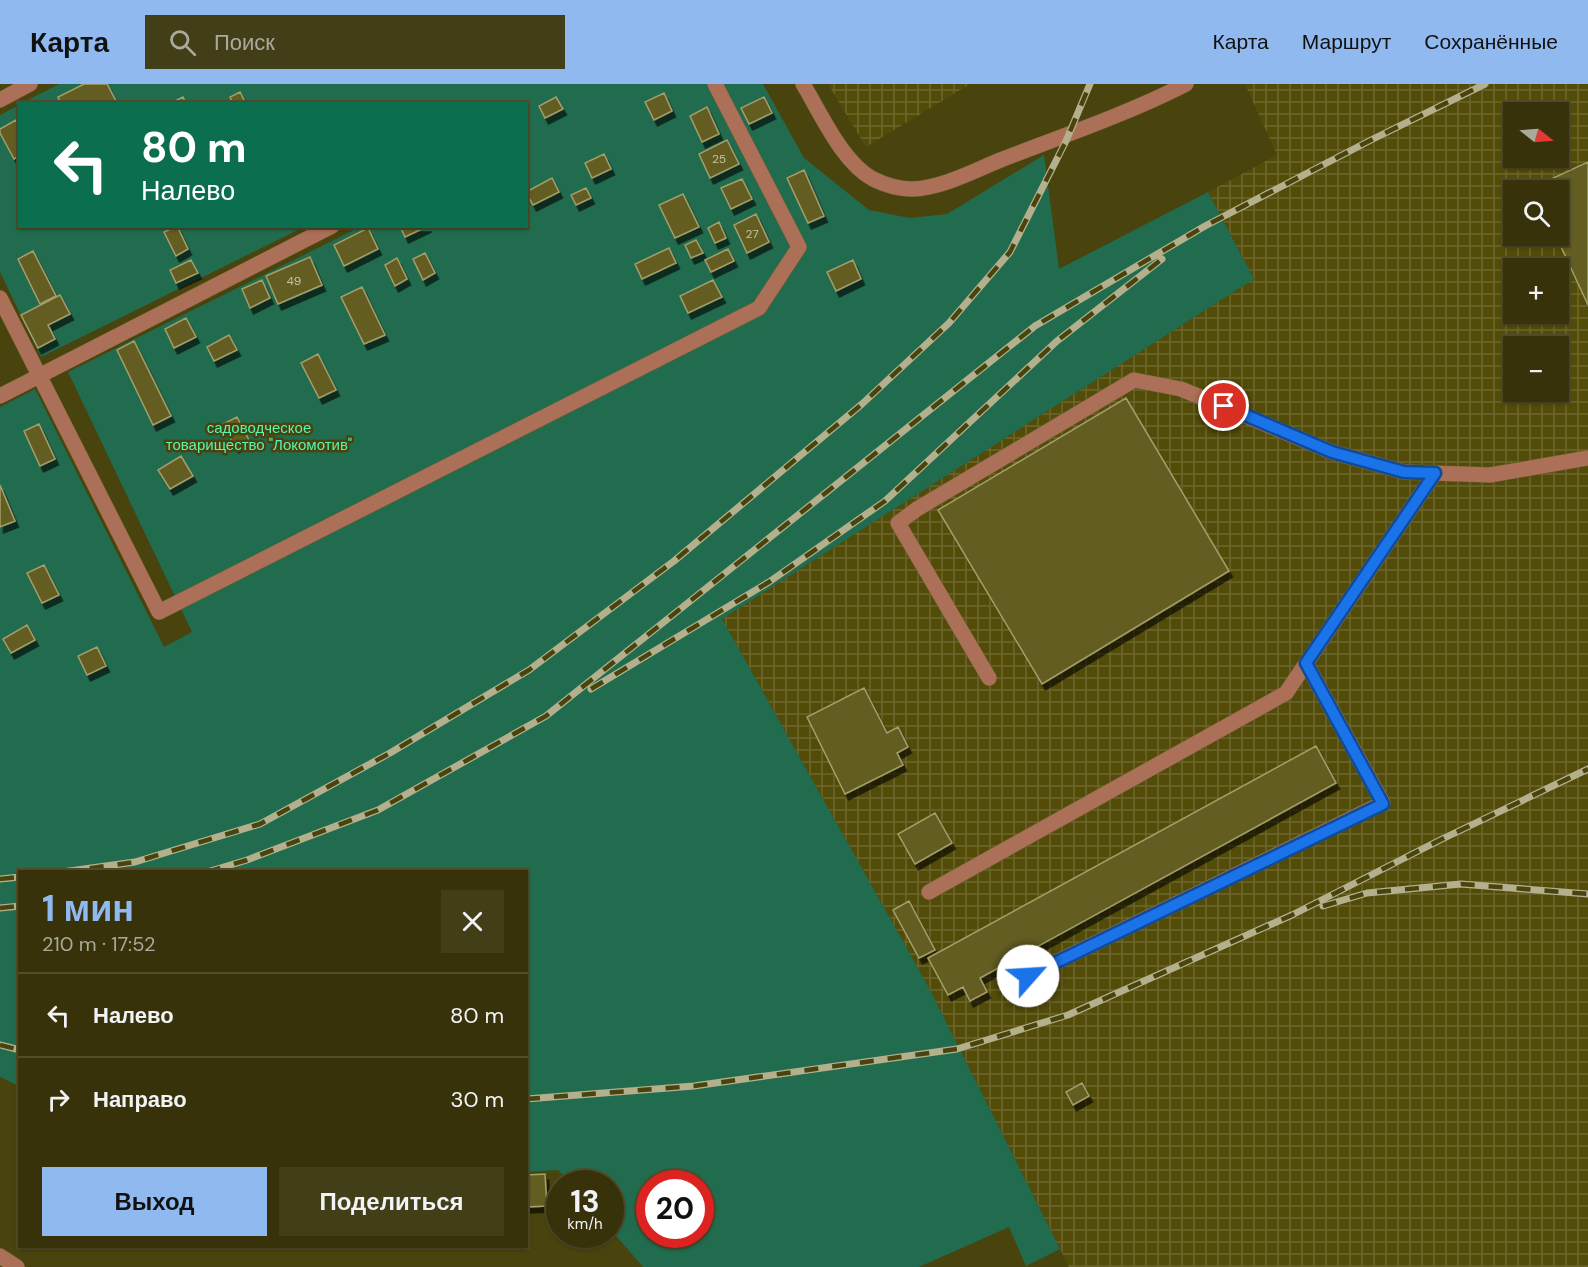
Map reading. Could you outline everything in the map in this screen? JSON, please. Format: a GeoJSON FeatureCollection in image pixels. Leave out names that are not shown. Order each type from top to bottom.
{"type":"FeatureCollection","features":[{"type":"Feature","properties":{"kind":"street"},"geometry":{"type":"LineString","coordinates":[[0,100],[30,84]]}},
{"type":"Feature","properties":{"kind":"street"},"geometry":{"type":"LineString","coordinates":[[0,298],[159,612],[759,308],[799,247],[715,84]]}},
{"type":"Feature","properties":{"kind":"street"},"geometry":{"type":"LineString","coordinates":[[803,84],[855,168],[892,187],[913,189],[939,184],[961,176],[1162,96],[1186,84]]}},
{"type":"Feature","properties":{"kind":"street"},"geometry":{"type":"LineString","coordinates":[[0,396],[328,228]]}},
{"type":"Feature","properties":{"kind":"street"},"geometry":{"type":"LineString","coordinates":[[989,678],[898,523],[917,508],[1134,380],[1181,389],[1332,452],[1404,472],[1490,475],[1588,458]]}},
{"type":"Feature","properties":{"kind":"street"},"geometry":{"type":"LineString","coordinates":[[929,891],[1286,693],[1435,473]]}},
{"type":"Feature","properties":{"kind":"street"},"geometry":{"type":"LineString","coordinates":[[1007,986],[1383,804],[1306,663]]}},
{"type":"Feature","properties":{"kind":"street"},"geometry":{"type":"LineString","coordinates":[[0,1256],[17,1267]]}},
{"type":"Feature","properties":{"kind":"shaded area"},"geometry":{"type":"Polygon","coordinates":[[[828,84],[970,84],[866,147],[828,84]]]}},
{"type":"Feature","properties":{"kind":"shaded area"},"geometry":{"type":"Polygon","coordinates":[[[1245,84],[1588,84],[1588,1267],[1069,1267],[928,986],[722,619],[1254,279],[1208,192],[1277,155],[1245,84]]]}},
{"type":"Feature","properties":{"kind":"green space","name":"садоводческое товарищество \"Локомотив\""},"geometry":{"type":"Polygon","coordinates":[[[59,84],[763,84],[804,158],[869,210],[910,218],[947,214],[1044,155],[1059,269],[1208,192],[1254,279],[722,619],[928,986],[1060,1249],[1026,1266],[1009,1227],[919,1267],[643,1267],[624,1245],[624,1170],[528,1172],[528,870],[18,870],[18,1086],[0,1077],[0,407],[35,389],[164,647],[192,632],[68,372],[358,228],[528,228],[528,102],[24,102],[59,84]]]}},
{"type":"Feature","properties":{"kind":"green space"},"geometry":{"type":"Polygon","coordinates":[[[18,106],[18,228],[302,228],[41,357],[0,272],[0,115],[18,106]]]}},
{"type":"Feature","properties":{"kind":"building"},"geometry":{"type":"Polygon","coordinates":[[[84,84],[107,84],[116,101],[60,102],[58,97],[84,84]]]}},
{"type":"Feature","properties":{"kind":"building"},"geometry":{"type":"Polygon","coordinates":[[[240,92],[245,102],[232,102],[230,97],[240,92]]]}},
{"type":"Feature","properties":{"kind":"building"},"geometry":{"type":"Polygon","coordinates":[[[664,93],[672,111],[654,120],[645,102],[664,93]]]}},
{"type":"Feature","properties":{"kind":"building"},"geometry":{"type":"Polygon","coordinates":[[[183,97],[185,102],[173,102],[183,97]]]}},
{"type":"Feature","properties":{"kind":"building"},"geometry":{"type":"Polygon","coordinates":[[[556,97],[563,109],[545,118],[539,106],[556,97]]]}},
{"type":"Feature","properties":{"kind":"building"},"geometry":{"type":"Polygon","coordinates":[[[764,97],[772,113],[749,124],[741,108],[764,97]]]}},
{"type":"Feature","properties":{"kind":"building"},"geometry":{"type":"Polygon","coordinates":[[[707,107],[719,134],[702,142],[690,116],[707,107]]]}},
{"type":"Feature","properties":{"kind":"building"},"geometry":{"type":"Polygon","coordinates":[[[16,120],[18,123],[18,156],[14,159],[0,133],[0,129],[16,120]]]}},
{"type":"Feature","properties":{"kind":"building"},"geometry":{"type":"Polygon","coordinates":[[[727,140],[739,164],[710,178],[699,154],[727,140]]]}},
{"type":"Feature","properties":{"kind":"building"},"geometry":{"type":"Polygon","coordinates":[[[604,154],[611,169],[592,178],[585,163],[604,154]]]}},
{"type":"Feature","properties":{"kind":"building"},"geometry":{"type":"Polygon","coordinates":[[[1588,162],[1588,305],[1569,264],[1569,258],[1566,258],[1561,246],[1569,246],[1569,180],[1549,180],[1588,162]]]}},
{"type":"Feature","properties":{"kind":"building"},"geometry":{"type":"Polygon","coordinates":[[[804,170],[824,216],[808,223],[787,178],[804,170]]]}},
{"type":"Feature","properties":{"kind":"building"},"geometry":{"type":"Polygon","coordinates":[[[552,178],[559,192],[533,205],[528,191],[552,178]]]}},
{"type":"Feature","properties":{"kind":"building"},"geometry":{"type":"Polygon","coordinates":[[[742,179],[752,199],[731,209],[721,188],[742,179]]]}},
{"type":"Feature","properties":{"kind":"building"},"geometry":{"type":"Polygon","coordinates":[[[586,188],[591,198],[576,205],[571,195],[586,188]]]}},
{"type":"Feature","properties":{"kind":"building"},"geometry":{"type":"Polygon","coordinates":[[[683,194],[699,227],[675,238],[659,205],[683,194]]]}},
{"type":"Feature","properties":{"kind":"building"},"geometry":{"type":"Polygon","coordinates":[[[756,214],[769,242],[747,253],[734,225],[756,214]]]}},
{"type":"Feature","properties":{"kind":"building"},"geometry":{"type":"Polygon","coordinates":[[[719,222],[726,238],[715,243],[708,228],[719,222]]]}},
{"type":"Feature","properties":{"kind":"building"},"geometry":{"type":"Polygon","coordinates":[[[178,228],[188,249],[176,256],[164,232],[178,228]]]}},
{"type":"Feature","properties":{"kind":"building"},"geometry":{"type":"Polygon","coordinates":[[[368,228],[378,249],[344,266],[334,245],[368,228]]]}},
{"type":"Feature","properties":{"kind":"building"},"geometry":{"type":"Polygon","coordinates":[[[401,228],[424,228],[405,237],[401,228]]]}},
{"type":"Feature","properties":{"kind":"building"},"geometry":{"type":"Polygon","coordinates":[[[696,240],[703,253],[691,258],[685,245],[696,240]]]}},
{"type":"Feature","properties":{"kind":"building"},"geometry":{"type":"Polygon","coordinates":[[[669,248],[676,263],[642,279],[635,264],[669,248]]]}},
{"type":"Feature","properties":{"kind":"building"},"geometry":{"type":"Polygon","coordinates":[[[728,249],[734,261],[711,272],[705,260],[728,249]]]}},
{"type":"Feature","properties":{"kind":"building"},"geometry":{"type":"Polygon","coordinates":[[[33,251],[56,296],[40,304],[18,259],[33,251]]]}},
{"type":"Feature","properties":{"kind":"building"},"geometry":{"type":"Polygon","coordinates":[[[425,253],[435,273],[423,280],[413,259],[425,253]]]}},
{"type":"Feature","properties":{"kind":"building"},"geometry":{"type":"Polygon","coordinates":[[[310,257],[322,285],[278,304],[266,276],[310,257]]]}},
{"type":"Feature","properties":{"kind":"building"},"geometry":{"type":"Polygon","coordinates":[[[397,258],[407,279],[395,286],[385,265],[397,258]]]}},
{"type":"Feature","properties":{"kind":"building"},"geometry":{"type":"Polygon","coordinates":[[[191,260],[198,273],[176,283],[170,270],[191,260]]]}},
{"type":"Feature","properties":{"kind":"building"},"geometry":{"type":"Polygon","coordinates":[[[853,260],[861,279],[836,291],[827,272],[853,260]]]}},
{"type":"Feature","properties":{"kind":"building"},"geometry":{"type":"Polygon","coordinates":[[[262,280],[270,298],[250,308],[242,289],[262,280]]]}},
{"type":"Feature","properties":{"kind":"building"},"geometry":{"type":"Polygon","coordinates":[[[713,280],[722,297],[688,313],[680,296],[713,280]]]}},
{"type":"Feature","properties":{"kind":"building"},"geometry":{"type":"Polygon","coordinates":[[[362,287],[385,335],[364,344],[341,297],[362,287]]]}},
{"type":"Feature","properties":{"kind":"building"},"geometry":{"type":"Polygon","coordinates":[[[60,295],[70,314],[48,325],[55,339],[38,348],[21,315],[60,295]]]}},
{"type":"Feature","properties":{"kind":"building"},"geometry":{"type":"Polygon","coordinates":[[[186,318],[196,337],[174,348],[165,329],[186,318]]]}},
{"type":"Feature","properties":{"kind":"building"},"geometry":{"type":"Polygon","coordinates":[[[229,335],[237,350],[214,361],[207,347],[229,335]]]}},
{"type":"Feature","properties":{"kind":"building"},"geometry":{"type":"Polygon","coordinates":[[[134,341],[171,416],[153,425],[117,350],[134,341]]]}},
{"type":"Feature","properties":{"kind":"building"},"geometry":{"type":"Polygon","coordinates":[[[318,354],[336,390],[319,398],[301,363],[318,354]]]}},
{"type":"Feature","properties":{"kind":"building"},"geometry":{"type":"Polygon","coordinates":[[[1126,398],[1229,571],[1042,684],[938,510],[1126,398]]]}},
{"type":"Feature","properties":{"kind":"building"},"geometry":{"type":"Polygon","coordinates":[[[237,417],[249,440],[235,447],[223,424],[237,417]]]}},
{"type":"Feature","properties":{"kind":"building"},"geometry":{"type":"Polygon","coordinates":[[[39,424],[55,459],[40,466],[24,431],[39,424]]]}},
{"type":"Feature","properties":{"kind":"building"},"geometry":{"type":"Polygon","coordinates":[[[181,456],[193,476],[170,489],[158,470],[181,456]]]}},
{"type":"Feature","properties":{"kind":"building"},"geometry":{"type":"Polygon","coordinates":[[[0,485],[15,521],[0,527],[0,485]]]}},
{"type":"Feature","properties":{"kind":"building"},"geometry":{"type":"Polygon","coordinates":[[[44,565],[59,595],[42,603],[27,573],[44,565]]]}},
{"type":"Feature","properties":{"kind":"building"},"geometry":{"type":"Polygon","coordinates":[[[27,625],[35,640],[11,653],[3,639],[27,625]]]}},
{"type":"Feature","properties":{"kind":"building"},"geometry":{"type":"Polygon","coordinates":[[[97,647],[106,666],[87,675],[78,656],[97,647]]]}},
{"type":"Feature","properties":{"kind":"building"},"geometry":{"type":"Polygon","coordinates":[[[864,688],[887,733],[898,727],[908,747],[897,753],[903,765],[845,794],[807,717],[864,688]]]}},
{"type":"Feature","properties":{"kind":"building"},"geometry":{"type":"Polygon","coordinates":[[[1316,746],[1336,783],[980,978],[987,992],[970,1001],[963,987],[948,995],[928,958],[1316,746]]]}},
{"type":"Feature","properties":{"kind":"building"},"geometry":{"type":"Polygon","coordinates":[[[935,813],[952,843],[915,864],[898,834],[935,813]]]}},
{"type":"Feature","properties":{"kind":"building"},"geometry":{"type":"Polygon","coordinates":[[[909,901],[935,950],[919,958],[893,910],[909,901]]]}},
{"type":"Feature","properties":{"kind":"building"},"geometry":{"type":"Polygon","coordinates":[[[1082,1083],[1089,1096],[1073,1105],[1066,1092],[1082,1083]]]}},
{"type":"Feature","properties":{"kind":"building"},"geometry":{"type":"Polygon","coordinates":[[[545,1174],[546,1206],[528,1207],[528,1175],[545,1174]]]}},
{"type":"Feature","properties":{"kind":"railway"},"geometry":{"type":"LineString","coordinates":[[77,870],[135,862],[260,824],[390,753],[529,670],[674,561],[862,404],[949,323],[1010,252],[1066,141],[1090,84]]}},
{"type":"Feature","properties":{"kind":"railway"},"geometry":{"type":"LineString","coordinates":[[214,870],[247,860],[378,810],[546,716],[1035,326],[1205,226],[1485,84]]}},
{"type":"Feature","properties":{"kind":"railway"},"geometry":{"type":"LineString","coordinates":[[591,689],[769,582],[885,501],[1057,341],[1162,259]]}},
{"type":"Feature","properties":{"kind":"railway"},"geometry":{"type":"LineString","coordinates":[[528,1099],[694,1086],[957,1049],[1068,1015],[1292,915],[1588,769]]}},
{"type":"Feature","properties":{"kind":"railway"},"geometry":{"type":"LineString","coordinates":[[0,879],[18,877]]}},
{"type":"Feature","properties":{"kind":"railway"},"geometry":{"type":"LineString","coordinates":[[1323,906],[1367,893],[1461,884],[1588,894]]}},
{"type":"Feature","properties":{"kind":"railway"},"geometry":{"type":"LineString","coordinates":[[0,908],[18,906]]}},
{"type":"Feature","properties":{"kind":"railway"},"geometry":{"type":"LineString","coordinates":[[0,1045],[18,1050]]}},
{"type":"Feature","properties":{"kind":"route"},"geometry":{"type":"LineString","coordinates":[[1028,976],[1383,804],[1306,663],[1435,473],[1404,472],[1332,452],[1224,406]]}}]}
